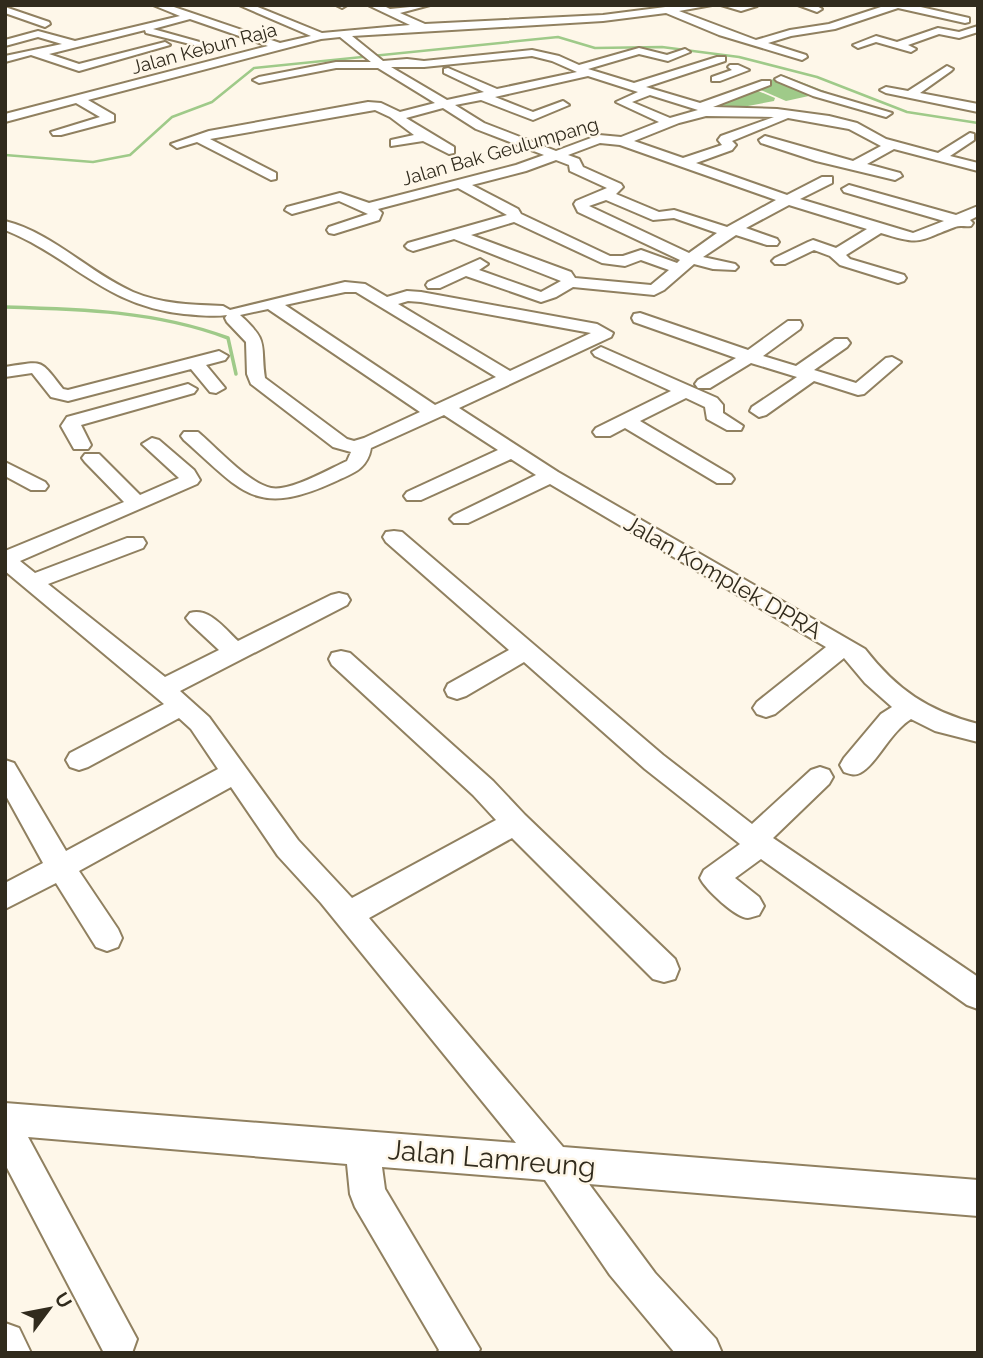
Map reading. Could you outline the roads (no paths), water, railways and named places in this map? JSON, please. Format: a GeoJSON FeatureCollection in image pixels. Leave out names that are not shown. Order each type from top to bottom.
{"type":"FeatureCollection","features":[{"type":"Feature","properties":{"kind":"street"},"geometry":{"type":"LineString","coordinates":[[5,9],[26,5]]}},
{"type":"Feature","properties":{"kind":"street"},"geometry":{"type":"LineString","coordinates":[[244,5],[321,36]]}},
{"type":"Feature","properties":{"kind":"street"},"geometry":{"type":"LineString","coordinates":[[373,5],[422,27]]}},
{"type":"Feature","properties":{"kind":"street"},"geometry":{"type":"LineString","coordinates":[[390,12],[425,5]]}},
{"type":"Feature","properties":{"kind":"street"},"geometry":{"type":"LineString","coordinates":[[582,5],[610,18]]}},
{"type":"Feature","properties":{"kind":"street","name":"Jalan Kebun Raja"},"geometry":{"type":"LineString","coordinates":[[5,118],[321,36],[422,27],[610,18],[707,5]]}},
{"type":"Feature","properties":{"kind":"street"},"geometry":{"type":"LineString","coordinates":[[726,5],[741,8],[752,6]]}},
{"type":"Feature","properties":{"kind":"street"},"geometry":{"type":"LineString","coordinates":[[803,5],[817,9]]}},
{"type":"Feature","properties":{"kind":"street"},"geometry":{"type":"LineString","coordinates":[[757,43],[789,33],[831,27],[897,5],[978,23]]}},
{"type":"Feature","properties":{"kind":"street"},"geometry":{"type":"LineString","coordinates":[[926,12],[950,5]]}},
{"type":"Feature","properties":{"kind":"street"},"geometry":{"type":"LineString","coordinates":[[155,8],[277,46]]}},
{"type":"Feature","properties":{"kind":"street"},"geometry":{"type":"LineString","coordinates":[[5,9],[45,24]]}},
{"type":"Feature","properties":{"kind":"street"},"geometry":{"type":"LineString","coordinates":[[40,53],[213,11]]}},
{"type":"Feature","properties":{"kind":"street"},"geometry":{"type":"LineString","coordinates":[[668,11],[802,57]]}},
{"type":"Feature","properties":{"kind":"street"},"geometry":{"type":"LineString","coordinates":[[460,12],[480,24]]}},
{"type":"Feature","properties":{"kind":"street"},"geometry":{"type":"LineString","coordinates":[[377,19],[397,29]]}},
{"type":"Feature","properties":{"kind":"street"},"geometry":{"type":"LineString","coordinates":[[301,27],[320,23]]}},
{"type":"Feature","properties":{"kind":"street"},"geometry":{"type":"LineString","coordinates":[[139,27],[174,43],[210,48]]}},
{"type":"Feature","properties":{"kind":"street"},"geometry":{"type":"LineString","coordinates":[[87,29],[106,35]]}},
{"type":"Feature","properties":{"kind":"street"},"geometry":{"type":"LineString","coordinates":[[897,45],[938,31],[956,40],[976,36]]}},
{"type":"Feature","properties":{"kind":"street"},"geometry":{"type":"LineString","coordinates":[[5,43],[38,34],[72,44]]}},
{"type":"Feature","properties":{"kind":"street"},"geometry":{"type":"LineString","coordinates":[[342,34],[373,60],[490,130],[576,163],[575,168],[616,187],[607,195],[580,206],[623,230],[692,258],[730,267]]}},
{"type":"Feature","properties":{"kind":"street"},"geometry":{"type":"LineString","coordinates":[[858,45],[876,39],[926,52]]}},
{"type":"Feature","properties":{"kind":"street"},"geometry":{"type":"LineString","coordinates":[[79,68],[174,43]]}},
{"type":"Feature","properties":{"kind":"street"},"geometry":{"type":"LineString","coordinates":[[373,60],[430,64],[532,52],[551,46]]}},
{"type":"Feature","properties":{"kind":"street"},"geometry":{"type":"LineString","coordinates":[[5,59],[30,51],[40,53],[132,85]]}},
{"type":"Feature","properties":{"kind":"street"},"geometry":{"type":"LineString","coordinates":[[109,51],[124,56]]}},
{"type":"Feature","properties":{"kind":"street"},"geometry":{"type":"LineString","coordinates":[[265,84],[259,80],[336,65],[347,66],[373,60],[390,51]]}},
{"type":"Feature","properties":{"kind":"street"},"geometry":{"type":"LineString","coordinates":[[177,144],[373,106],[398,116],[584,71],[639,51],[668,58]]}},
{"type":"Feature","properties":{"kind":"street"},"geometry":{"type":"LineString","coordinates":[[532,52],[648,92],[717,112]]}},
{"type":"Feature","properties":{"kind":"street"},"geometry":{"type":"LineString","coordinates":[[608,77],[685,52]]}},
{"type":"Feature","properties":{"kind":"street"},"geometry":{"type":"LineString","coordinates":[[557,59],[576,54]]}},
{"type":"Feature","properties":{"kind":"street"},"geometry":{"type":"LineString","coordinates":[[635,87],[721,59]]}},
{"type":"Feature","properties":{"kind":"street"},"geometry":{"type":"LineString","coordinates":[[347,66],[359,74]]}},
{"type":"Feature","properties":{"kind":"street"},"geometry":{"type":"LineString","coordinates":[[716,79],[739,69],[886,113]]}},
{"type":"Feature","properties":{"kind":"street"},"geometry":{"type":"LineString","coordinates":[[947,69],[899,90],[978,108]]}},
{"type":"Feature","properties":{"kind":"street"},"geometry":{"type":"LineString","coordinates":[[686,70],[745,87]]}},
{"type":"Feature","properties":{"kind":"street"},"geometry":{"type":"LineString","coordinates":[[448,71],[493,92]]}},
{"type":"Feature","properties":{"kind":"street"},"geometry":{"type":"LineString","coordinates":[[701,107],[772,80]]}},
{"type":"Feature","properties":{"kind":"street"},"geometry":{"type":"LineString","coordinates":[[515,88],[578,111]]}},
{"type":"Feature","properties":{"kind":"street"},"geometry":{"type":"LineString","coordinates":[[648,92],[622,102],[670,122]]}},
{"type":"Feature","properties":{"kind":"street"},"geometry":{"type":"LineString","coordinates":[[685,162],[727,147],[730,145],[725,139],[817,94]]}},
{"type":"Feature","properties":{"kind":"street"},"geometry":{"type":"LineString","coordinates":[[480,95],[533,116],[563,105]]}},
{"type":"Feature","properties":{"kind":"street"},"geometry":{"type":"LineString","coordinates":[[57,132],[110,118],[77,99]]}},
{"type":"Feature","properties":{"kind":"street"},"geometry":{"type":"LineString","coordinates":[[5,100],[29,111]]}},
{"type":"Feature","properties":{"kind":"street","name":"Jalan Bak Geulumpang"},"geometry":{"type":"LineString","coordinates":[[369,207],[556,157],[599,139],[622,141],[699,113],[777,113],[791,106],[940,157],[978,167]]}},
{"type":"Feature","properties":{"kind":"street"},"geometry":{"type":"LineString","coordinates":[[266,111],[284,122]]}},
{"type":"Feature","properties":{"kind":"street"},"geometry":{"type":"LineString","coordinates":[[398,116],[397,118],[425,137],[449,150]]}},
{"type":"Feature","properties":{"kind":"street"},"geometry":{"type":"LineString","coordinates":[[490,130],[522,121],[509,116]]}},
{"type":"Feature","properties":{"kind":"street"},"geometry":{"type":"LineString","coordinates":[[817,139],[853,126]]}},
{"type":"Feature","properties":{"kind":"street"},"geometry":{"type":"LineString","coordinates":[[396,142],[425,137]]}},
{"type":"Feature","properties":{"kind":"street"},"geometry":{"type":"LineString","coordinates":[[940,157],[970,137]]}},
{"type":"Feature","properties":{"kind":"street"},"geometry":{"type":"LineString","coordinates":[[199,138],[271,176]]}},
{"type":"Feature","properties":{"kind":"street"},"geometry":{"type":"LineString","coordinates":[[765,140],[821,158],[895,176]]}},
{"type":"Feature","properties":{"kind":"street"},"geometry":{"type":"LineString","coordinates":[[622,141],[912,238],[930,234],[978,210]]}},
{"type":"Feature","properties":{"kind":"street"},"geometry":{"type":"LineString","coordinates":[[855,165],[892,141]]}},
{"type":"Feature","properties":{"kind":"street"},"geometry":{"type":"LineString","coordinates":[[229,314],[257,343],[257,380],[340,443],[350,447],[362,445],[448,413],[593,349],[631,329],[651,306],[657,289],[692,258],[786,198],[827,180]]}},
{"type":"Feature","properties":{"kind":"street"},"geometry":{"type":"LineString","coordinates":[[461,184],[513,212],[515,217],[607,260],[625,261],[641,256],[679,269]]}},
{"type":"Feature","properties":{"kind":"street"},"geometry":{"type":"LineString","coordinates":[[849,189],[978,228]]}},
{"type":"Feature","properties":{"kind":"street"},"geometry":{"type":"LineString","coordinates":[[607,195],[657,217],[674,214],[772,242]]}},
{"type":"Feature","properties":{"kind":"street"},"geometry":{"type":"LineString","coordinates":[[292,210],[343,197],[369,207],[375,213],[374,217],[334,230]]}},
{"type":"Feature","properties":{"kind":"street"},"geometry":{"type":"LineString","coordinates":[[413,246],[515,217]]}},
{"type":"Feature","properties":{"kind":"street"},"geometry":{"type":"LineString","coordinates":[[438,222],[455,235],[565,275],[570,282]]}},
{"type":"Feature","properties":{"kind":"street"},"geometry":{"type":"LineString","coordinates":[[5,227],[126,302],[180,314],[229,314],[352,286],[511,379]]}},
{"type":"Feature","properties":{"kind":"street"},"geometry":{"type":"LineString","coordinates":[[838,254],[879,228]]}},
{"type":"Feature","properties":{"kind":"street"},"geometry":{"type":"LineString","coordinates":[[780,261],[813,245],[838,254]]}},
{"type":"Feature","properties":{"kind":"street"},"geometry":{"type":"LineString","coordinates":[[434,285],[503,253]]}},
{"type":"Feature","properties":{"kind":"street"},"geometry":{"type":"LineString","coordinates":[[838,254],[840,260],[898,278]]}},
{"type":"Feature","properties":{"kind":"street"},"geometry":{"type":"LineString","coordinates":[[465,271],[541,297],[570,282],[657,289]]}},
{"type":"Feature","properties":{"kind":"street"},"geometry":{"type":"LineString","coordinates":[[383,303],[407,296],[421,297],[519,314],[605,333],[593,349],[511,379],[448,413]]}},
{"type":"Feature","properties":{"kind":"street","name":"Jalan Komplek DPRA"},"geometry":{"type":"LineString","coordinates":[[273,305],[551,476],[843,646],[857,655],[880,684],[910,708],[944,724],[978,733]]}},
{"type":"Feature","properties":{"kind":"street"},"geometry":{"type":"LineString","coordinates":[[603,432],[750,357],[794,325]]}},
{"type":"Feature","properties":{"kind":"street"},"geometry":{"type":"LineString","coordinates":[[631,329],[750,357],[858,390],[892,362]]}},
{"type":"Feature","properties":{"kind":"street"},"geometry":{"type":"LineString","coordinates":[[759,411],[841,343]]}},
{"type":"Feature","properties":{"kind":"street"},"geometry":{"type":"LineString","coordinates":[[593,349],[695,387],[714,405],[714,415],[734,426]]}},
{"type":"Feature","properties":{"kind":"street"},"geometry":{"type":"LineString","coordinates":[[9,366],[37,367],[57,393],[64,396],[219,356]]}},
{"type":"Feature","properties":{"kind":"street"},"geometry":{"type":"LineString","coordinates":[[195,362],[216,388]]}},
{"type":"Feature","properties":{"kind":"street"},"geometry":{"type":"LineString","coordinates":[[138,504],[87,452],[69,426],[74,421],[188,389]]}},
{"type":"Feature","properties":{"kind":"street"},"geometry":{"type":"LineString","coordinates":[[64,396],[63,406],[74,421]]}},
{"type":"Feature","properties":{"kind":"street"},"geometry":{"type":"LineString","coordinates":[[625,421],[724,479]]}},
{"type":"Feature","properties":{"kind":"street"},"geometry":{"type":"LineString","coordinates":[[191,436],[253,487],[272,495],[285,493],[354,465],[359,461],[362,445]]}},
{"type":"Feature","properties":{"kind":"street"},"geometry":{"type":"LineString","coordinates":[[14,572],[138,504],[190,480],[187,474],[152,444]]}},
{"type":"Feature","properties":{"kind":"street"},"geometry":{"type":"LineString","coordinates":[[414,496],[512,451]]}},
{"type":"Feature","properties":{"kind":"street"},"geometry":{"type":"LineString","coordinates":[[5,468],[38,486]]}},
{"type":"Feature","properties":{"kind":"street"},"geometry":{"type":"LineString","coordinates":[[461,519],[551,476]]}},
{"type":"Feature","properties":{"kind":"street"},"geometry":{"type":"LineString","coordinates":[[394,537],[654,762],[757,841],[978,995]]}},
{"type":"Feature","properties":{"kind":"street"},"geometry":{"type":"LineString","coordinates":[[14,572],[135,543]]}},
{"type":"Feature","properties":{"kind":"street"},"geometry":{"type":"LineString","coordinates":[[14,572],[172,697],[200,723],[294,855],[348,915],[554,1163],[614,1250],[662,1310],[702,1353]]}},
{"type":"Feature","properties":{"kind":"street"},"geometry":{"type":"LineString","coordinates":[[79,760],[237,653],[339,600]]}},
{"type":"Feature","properties":{"kind":"street"},"geometry":{"type":"LineString","coordinates":[[198,618],[237,653]]}},
{"type":"Feature","properties":{"kind":"street"},"geometry":{"type":"LineString","coordinates":[[766,708],[843,646]]}},
{"type":"Feature","properties":{"kind":"street"},"geometry":{"type":"LineString","coordinates":[[457,690],[527,650]]}},
{"type":"Feature","properties":{"kind":"street"},"geometry":{"type":"LineString","coordinates":[[341,659],[474,780],[664,970]]}},
{"type":"Feature","properties":{"kind":"street"},"geometry":{"type":"LineString","coordinates":[[853,765],[890,720],[910,708]]}},
{"type":"Feature","properties":{"kind":"street"},"geometry":{"type":"LineString","coordinates":[[5,770],[61,868],[107,938]]}},
{"type":"Feature","properties":{"kind":"street"},"geometry":{"type":"LineString","coordinates":[[5,897],[236,772]]}},
{"type":"Feature","properties":{"kind":"street"},"geometry":{"type":"LineString","coordinates":[[749,906],[714,878],[757,841],[820,777]]}},
{"type":"Feature","properties":{"kind":"street"},"geometry":{"type":"LineString","coordinates":[[348,915],[515,823]]}},
{"type":"Feature","properties":{"kind":"street","name":"Jalan Lamreung"},"geometry":{"type":"LineString","coordinates":[[5,1119],[978,1198]]}},
{"type":"Feature","properties":{"kind":"street"},"geometry":{"type":"LineString","coordinates":[[5,1129],[118,1339]]}},
{"type":"Feature","properties":{"kind":"street"},"geometry":{"type":"LineString","coordinates":[[362,1147],[369,1194],[460,1349],[457,1353]]}},
{"type":"Feature","properties":{"kind":"street"},"geometry":{"type":"LineString","coordinates":[[5,1342],[11,1353]]}},
{"type":"Feature","properties":{"kind":"waterway"},"geometry":{"type":"LineString","coordinates":[[5,155],[93,162],[130,155],[172,117],[212,102],[254,68],[558,37],[595,48],[662,47],[739,57],[817,77],[907,112],[978,123]]}},
{"type":"Feature","properties":{"kind":"waterway"},"geometry":{"type":"LineString","coordinates":[[5,307],[118,313],[201,329],[228,338],[236,374]]}}]}
